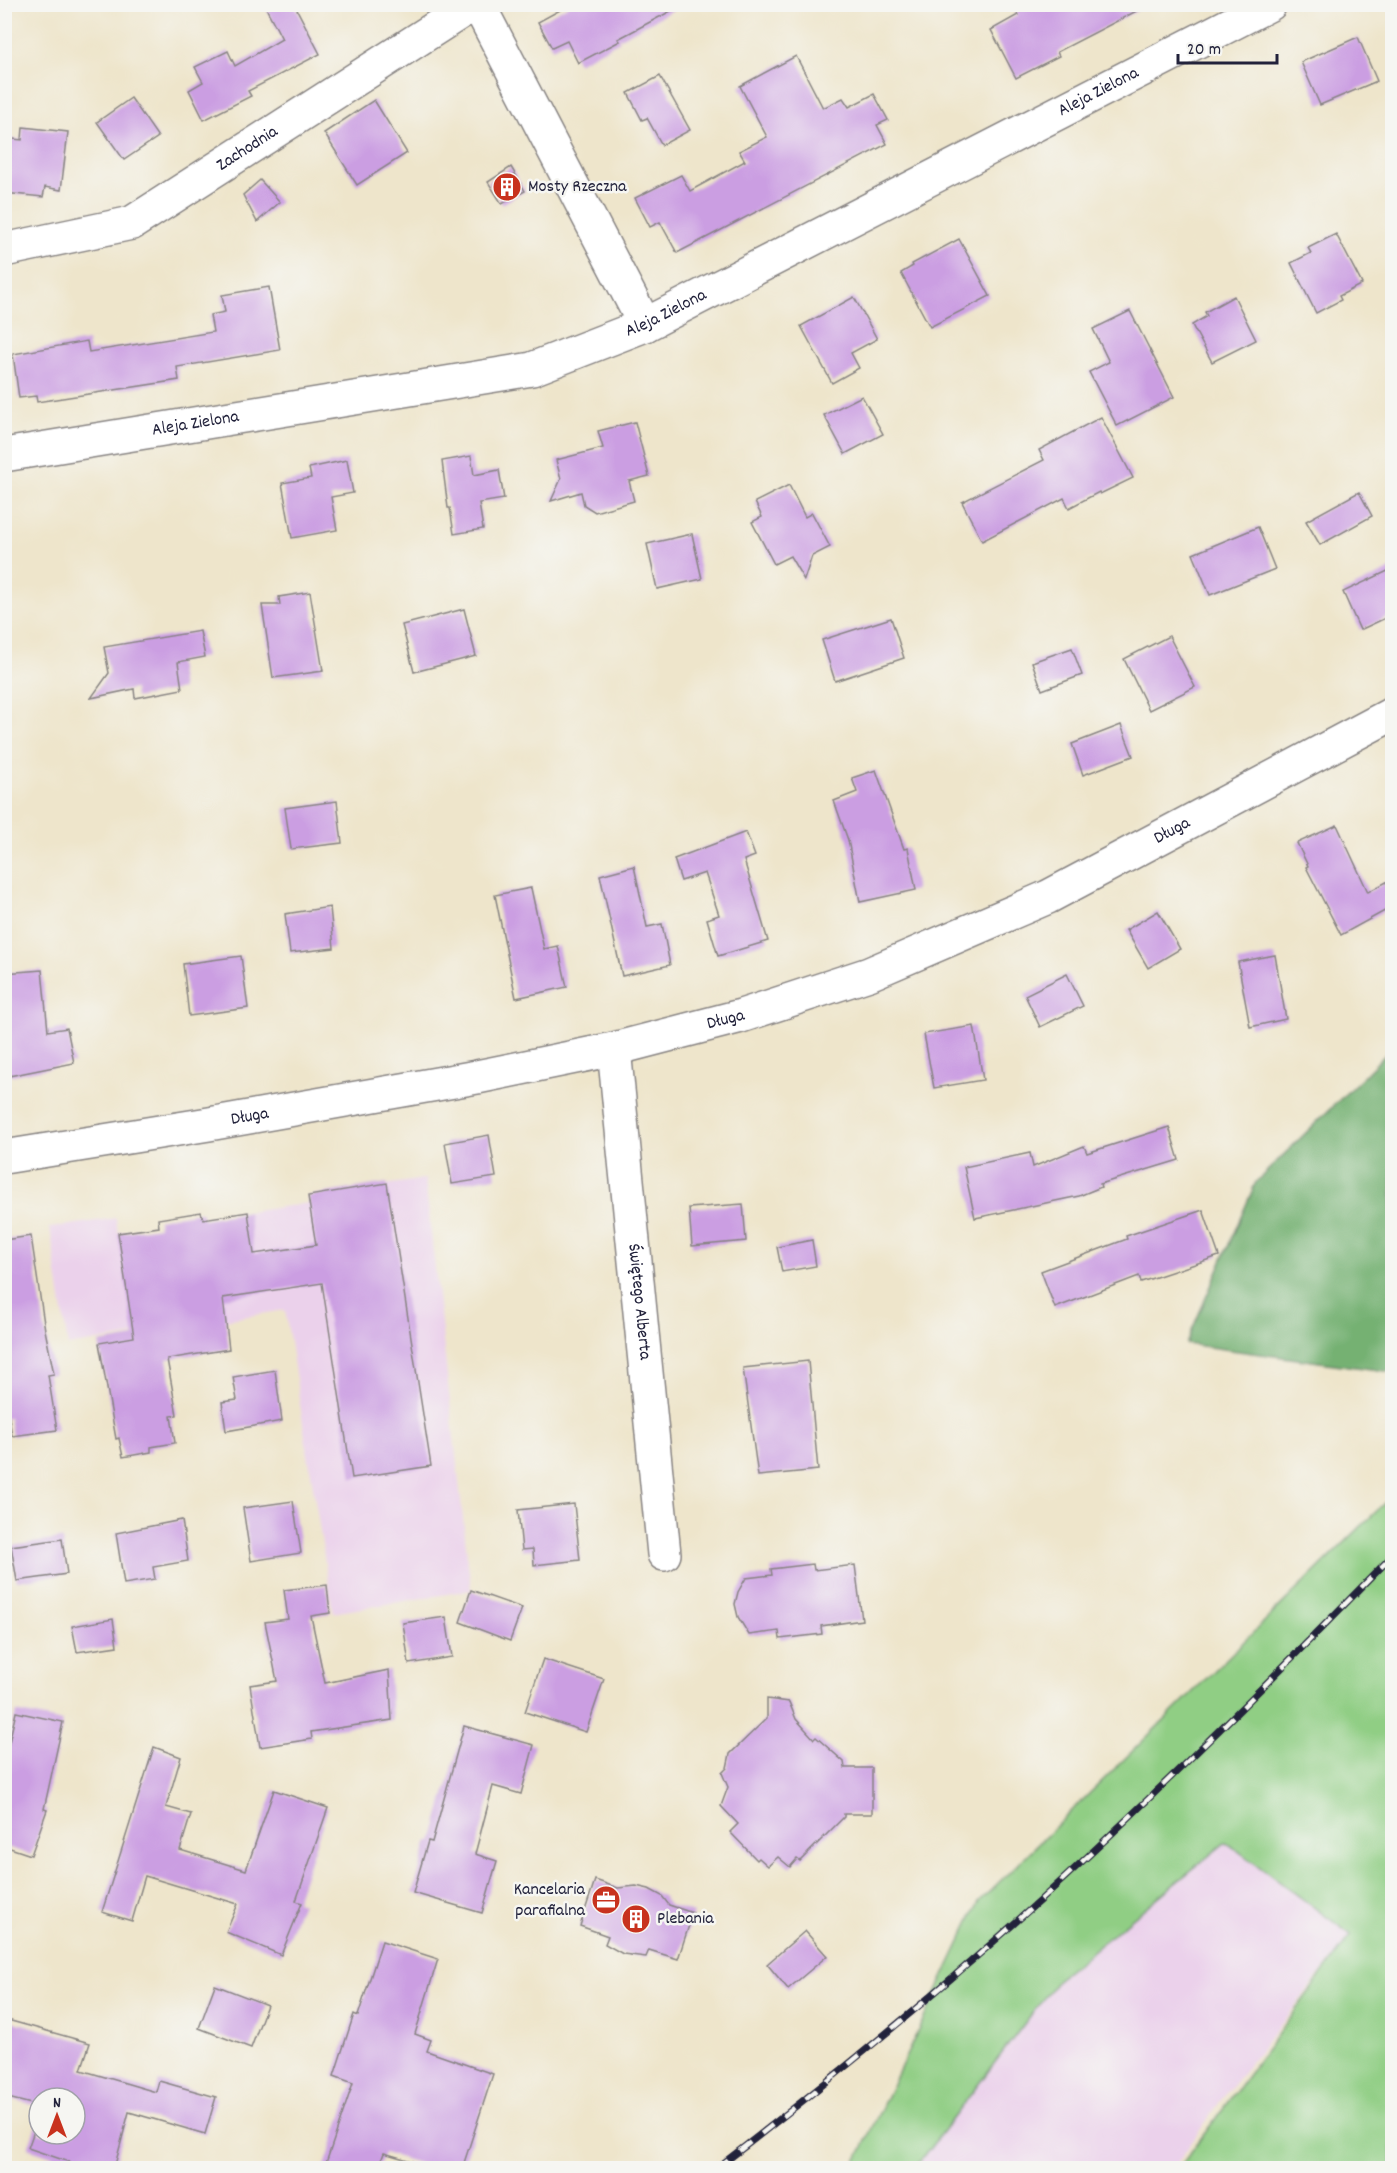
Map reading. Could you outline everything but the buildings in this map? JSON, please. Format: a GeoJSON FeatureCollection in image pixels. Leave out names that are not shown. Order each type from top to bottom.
{"type":"FeatureCollection","features":[{"type":"Feature","properties":{"kind":"street","name":"Zachodnia"},"geometry":{"type":"LineString","coordinates":[[4,250],[132,223],[476,4]]}},
{"type":"Feature","properties":{"kind":"street"},"geometry":{"type":"LineString","coordinates":[[476,4],[645,325]]}},
{"type":"Feature","properties":{"kind":"street","name":"Aleja Zielona"},"geometry":{"type":"LineString","coordinates":[[4,455],[532,369],[645,325],[1270,4]]}},
{"type":"Feature","properties":{"kind":"street","name":"Długa"},"geometry":{"type":"LineString","coordinates":[[4,1157],[465,1079],[614,1049],[741,1016],[880,970],[1048,897],[1392,714]]}},
{"type":"Feature","properties":{"kind":"street","name":"Świętego Alberta"},"geometry":{"type":"LineString","coordinates":[[614,1049],[663,1554]]}},
{"type":"Feature","properties":{"kind":"shaded area"},"geometry":{"type":"Polygon","coordinates":[[[425,1179],[471,1590],[333,1613],[285,1310],[68,1346],[50,1228],[116,1218],[118,1233],[159,1227],[158,1219],[201,1212],[203,1219],[309,1203],[309,1196],[425,1179]]]}},
{"type":"Feature","properties":{"kind":"shaded area"},"geometry":{"type":"Polygon","coordinates":[[[1226,1842],[1351,1935],[1219,2103],[1174,2168],[915,2168],[1059,1978],[1226,1842]]]}},
{"type":"Feature","properties":{"kind":"green space"},"geometry":{"type":"Polygon","coordinates":[[[1392,1048],[1392,1372],[1186,1344],[1256,1182],[1392,1048]]]}},
{"type":"Feature","properties":{"kind":"green space"},"geometry":{"type":"Polygon","coordinates":[[[1392,1496],[1392,2168],[1179,2168],[1351,1935],[1226,1842],[1059,1978],[915,2168],[853,2168],[979,1902],[1392,1496]]]}},
{"type":"Feature","properties":{"kind":"railway"},"geometry":{"type":"LineString","coordinates":[[717,2168],[898,2024],[1029,1910],[1194,1755],[1392,1556]]}},
{"type":"Feature","properties":{"kind":"place","name":"Mosty Rzeczna"},"geometry":{"type":"Point","coordinates":[507,187]}},
{"type":"Feature","properties":{"kind":"place","name":"Kancelaria parafialna"},"geometry":{"type":"Point","coordinates":[606,1900]}},
{"type":"Feature","properties":{"kind":"place","name":"Plebania"},"geometry":{"type":"Point","coordinates":[636,1919]}}]}
